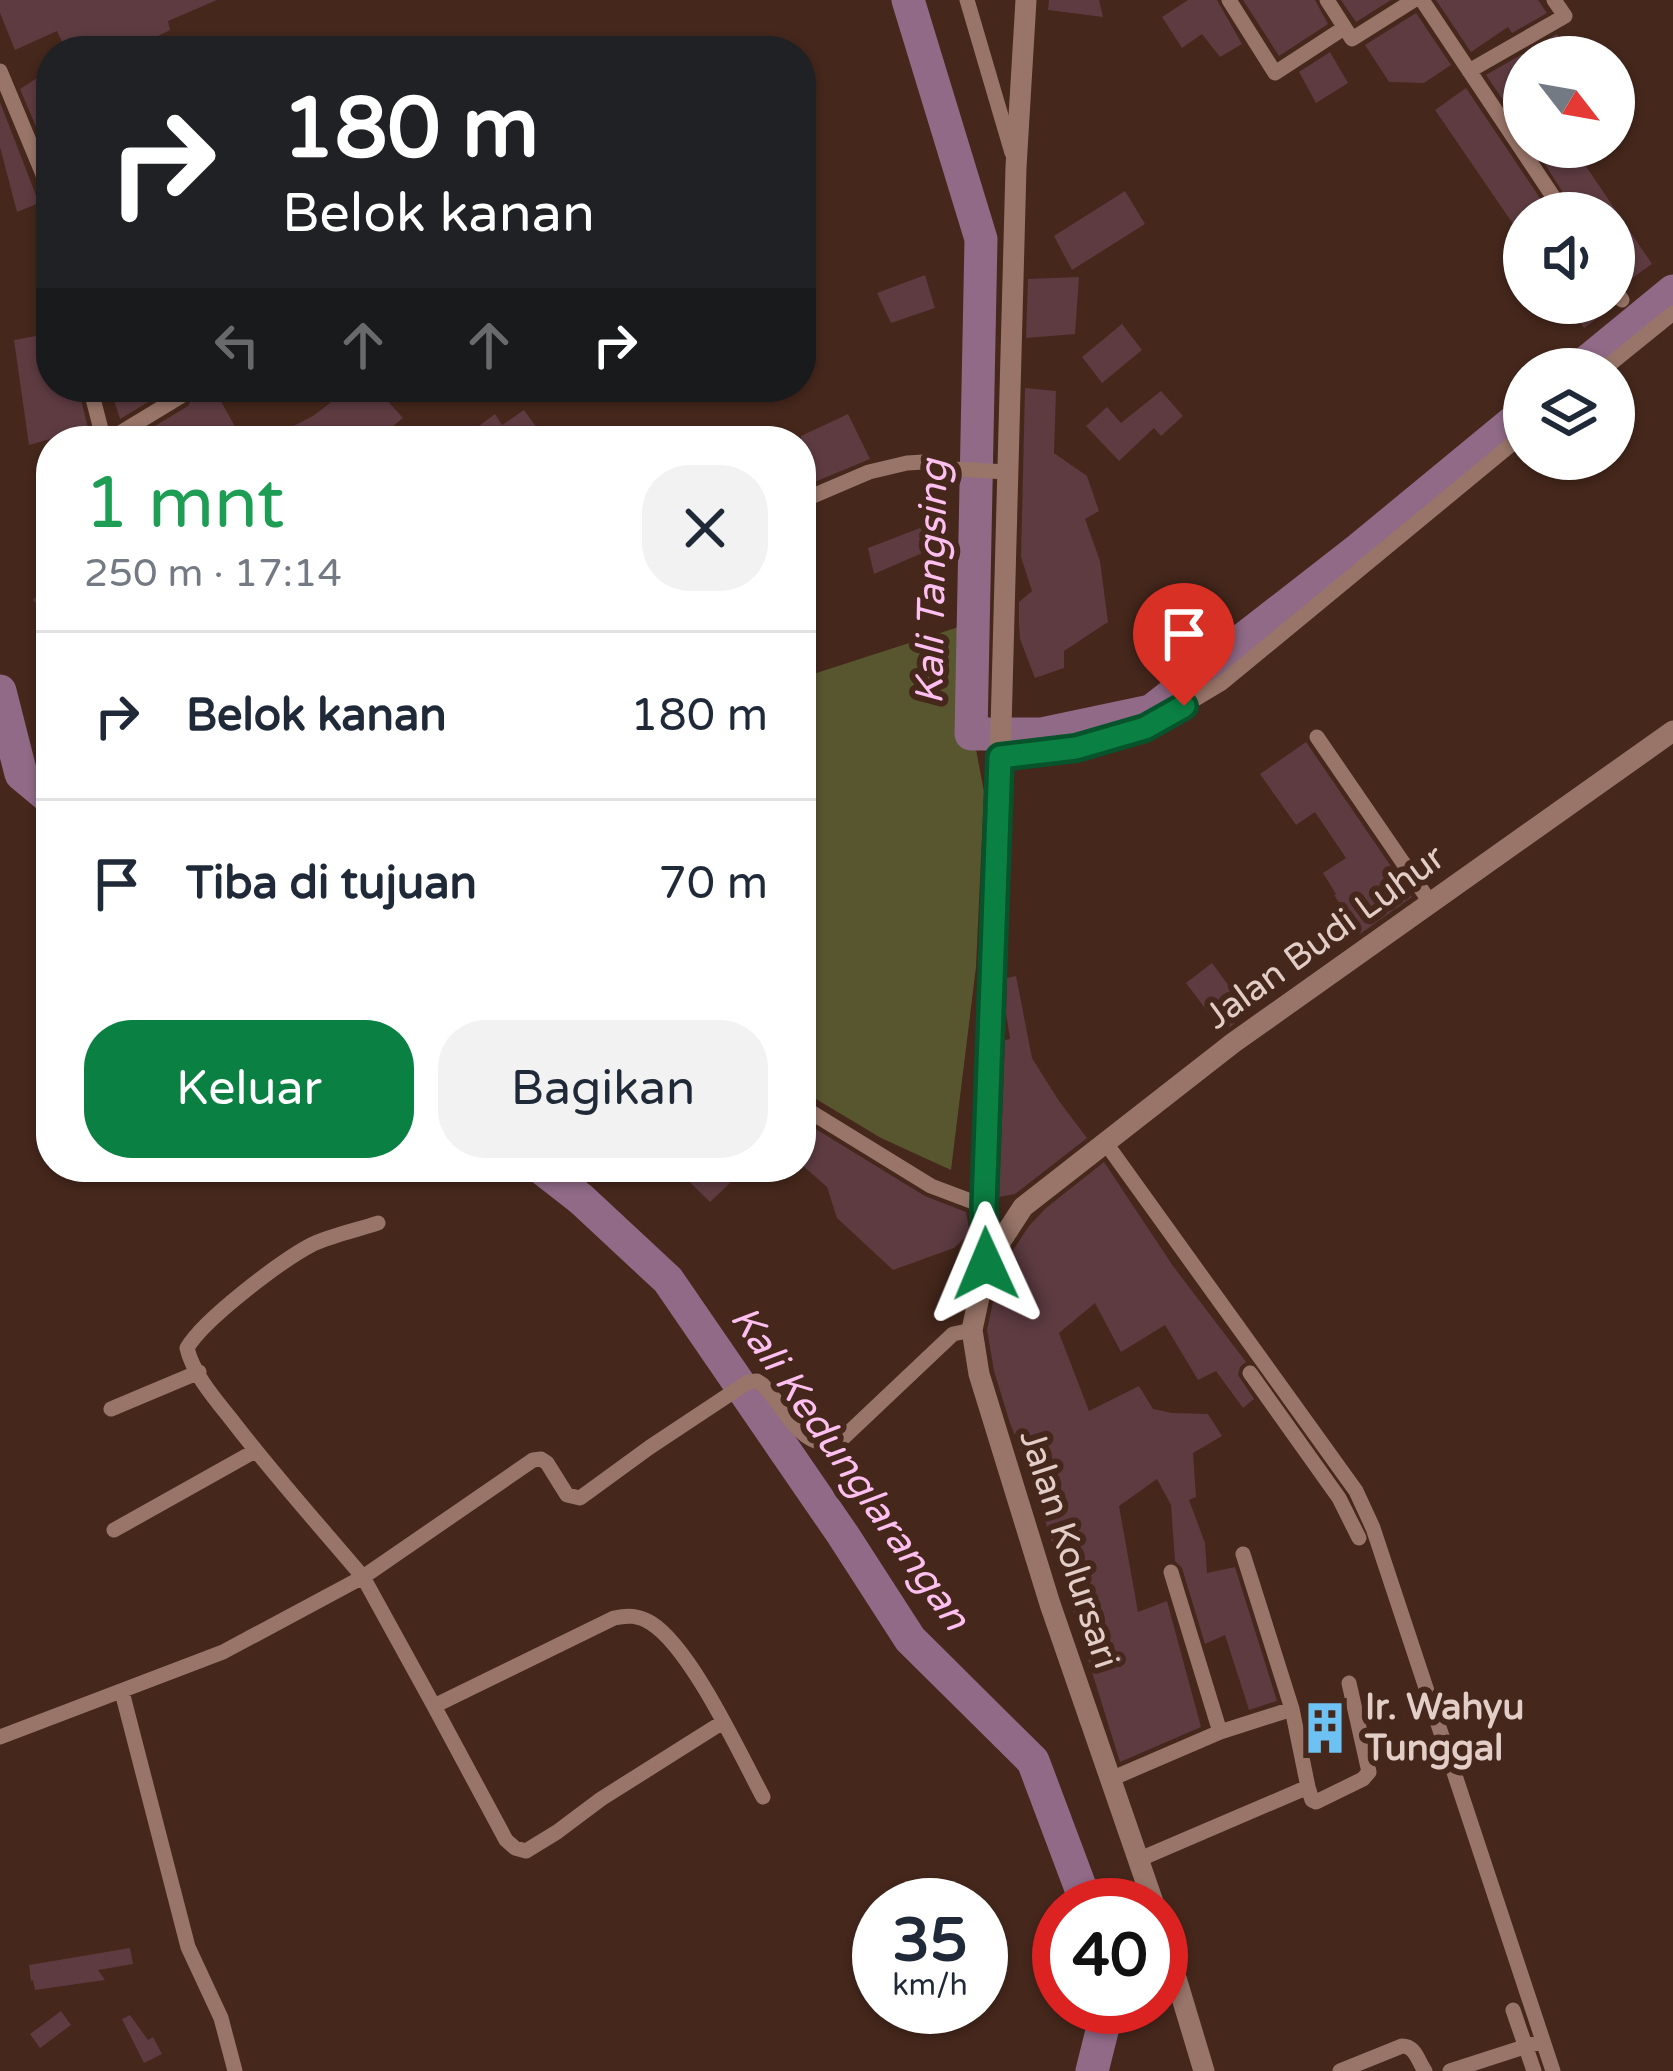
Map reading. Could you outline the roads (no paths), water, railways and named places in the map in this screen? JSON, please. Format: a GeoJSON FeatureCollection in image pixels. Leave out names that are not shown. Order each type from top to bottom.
{"type":"FeatureCollection","features":[{"type":"Feature","properties":{"kind":"street"},"geometry":{"type":"LineString","coordinates":[[967,0],[1016,167]]}},
{"type":"Feature","properties":{"kind":"street","name":"Jalan Kolursari"},"geometry":{"type":"LineString","coordinates":[[1026,0],[999,472],[1001,728],[984,1206],[986,1264],[972,1330],[979,1374],[1050,1604],[1146,1878]]}},
{"type":"Feature","properties":{"kind":"street"},"geometry":{"type":"LineString","coordinates":[[1229,0],[1274,74],[1344,28]]}},
{"type":"Feature","properties":{"kind":"street"},"geometry":{"type":"LineString","coordinates":[[1327,0],[1352,39],[1421,0],[1550,192]]}},
{"type":"Feature","properties":{"kind":"street"},"geometry":{"type":"LineString","coordinates":[[1469,71],[1564,16],[1554,0]]}},
{"type":"Feature","properties":{"kind":"street"},"geometry":{"type":"LineString","coordinates":[[0,71],[36,147]]}},
{"type":"Feature","properties":{"kind":"street"},"geometry":{"type":"LineString","coordinates":[[1630,348],[1673,313]]}},
{"type":"Feature","properties":{"kind":"street"},"geometry":{"type":"LineString","coordinates":[[130,426],[171,402]]}},
{"type":"Feature","properties":{"kind":"street"},"geometry":{"type":"LineString","coordinates":[[1000,755],[1076,748],[1145,728],[1222,683],[1503,451]]}},
{"type":"Feature","properties":{"kind":"street"},"geometry":{"type":"LineString","coordinates":[[816,495],[869,472],[907,463],[999,472]]}},
{"type":"Feature","properties":{"kind":"street","name":"Jalan Budi Luhur"},"geometry":{"type":"LineString","coordinates":[[986,1264],[1023,1207],[1233,1042],[1673,731]]}},
{"type":"Feature","properties":{"kind":"street"},"geometry":{"type":"LineString","coordinates":[[1317,737],[1430,902]]}},
{"type":"Feature","properties":{"kind":"street"},"geometry":{"type":"LineString","coordinates":[[816,1115],[931,1186],[984,1206],[1023,1207]]}},
{"type":"Feature","properties":{"kind":"street"},"geometry":{"type":"LineString","coordinates":[[1105,1142],[1319,1455],[1359,1538]]}},
{"type":"Feature","properties":{"kind":"street"},"geometry":{"type":"LineString","coordinates":[[378,1223],[314,1244],[266,1274],[191,1341],[190,1359],[255,1450],[363,1577],[506,1840],[526,1851],[722,1722]]}},
{"type":"Feature","properties":{"kind":"street"},"geometry":{"type":"LineString","coordinates":[[0,1737],[224,1652],[363,1577],[533,1460],[547,1463],[567,1495],[580,1498],[748,1382],[763,1385],[807,1436],[830,1445],[952,1334],[972,1330]]}},
{"type":"Feature","properties":{"kind":"street"},"geometry":{"type":"LineString","coordinates":[[111,1409],[199,1372]]}},
{"type":"Feature","properties":{"kind":"street"},"geometry":{"type":"LineString","coordinates":[[1250,1373],[1356,1491],[1373,1528],[1535,2043],[1534,2071]]}},
{"type":"Feature","properties":{"kind":"street"},"geometry":{"type":"LineString","coordinates":[[115,1530],[255,1450]]}},
{"type":"Feature","properties":{"kind":"street"},"geometry":{"type":"LineString","coordinates":[[1243,1554],[1316,1802],[1369,1772],[1349,1683]]}},
{"type":"Feature","properties":{"kind":"street"},"geometry":{"type":"LineString","coordinates":[[1171,1573],[1220,1732]]}},
{"type":"Feature","properties":{"kind":"street"},"geometry":{"type":"LineString","coordinates":[[434,1706],[628,1615],[654,1624],[677,1646],[763,1797]]}},
{"type":"Feature","properties":{"kind":"street"},"geometry":{"type":"LineString","coordinates":[[122,1692],[188,1947],[221,2018],[235,2071]]}},
{"type":"Feature","properties":{"kind":"street"},"geometry":{"type":"LineString","coordinates":[[1111,1779],[1220,1732],[1292,1708]]}},
{"type":"Feature","properties":{"kind":"street"},"geometry":{"type":"LineString","coordinates":[[1140,1859],[1308,1787]]}},
{"type":"Feature","properties":{"kind":"street"},"geometry":{"type":"LineString","coordinates":[[1514,2010],[1553,2071]]}},
{"type":"Feature","properties":{"kind":"street"},"geometry":{"type":"LineString","coordinates":[[1188,2018],[1204,2071]]}},
{"type":"Feature","properties":{"kind":"street"},"geometry":{"type":"LineString","coordinates":[[1450,2071],[1535,2043]]}},
{"type":"Feature","properties":{"kind":"street"},"geometry":{"type":"LineString","coordinates":[[1340,2071],[1402,2046],[1414,2051],[1425,2071]]}},
{"type":"Feature","properties":{"kind":"waterway","name":"Kali Tangsing"},"geometry":{"type":"LineString","coordinates":[[908,0],[981,239],[971,734],[1042,734],[1151,711],[1503,430]]}},
{"type":"Feature","properties":{"kind":"waterway","name":"Kali Tangsing"},"geometry":{"type":"LineString","coordinates":[[1604,348],[1673,291]]}},
{"type":"Feature","properties":{"kind":"waterway","name":"Kali Kedunglarangan"},"geometry":{"type":"LineString","coordinates":[[0,691],[21,774],[36,786]]}},
{"type":"Feature","properties":{"kind":"waterway","name":"Kali Kedunglarangan"},"geometry":{"type":"LineString","coordinates":[[559,1182],[668,1280],[910,1639],[1033,1761],[1077,1878]]}},
{"type":"Feature","properties":{"kind":"waterway","name":"Kali Kedunglarangan"},"geometry":{"type":"LineString","coordinates":[[1092,2071],[1101,2034]]}},
{"type":"Feature","properties":{"kind":"place","name":"Ir. Wahyu Tunggal"},"geometry":{"type":"Point","coordinates":[1325,1728]}}]}
